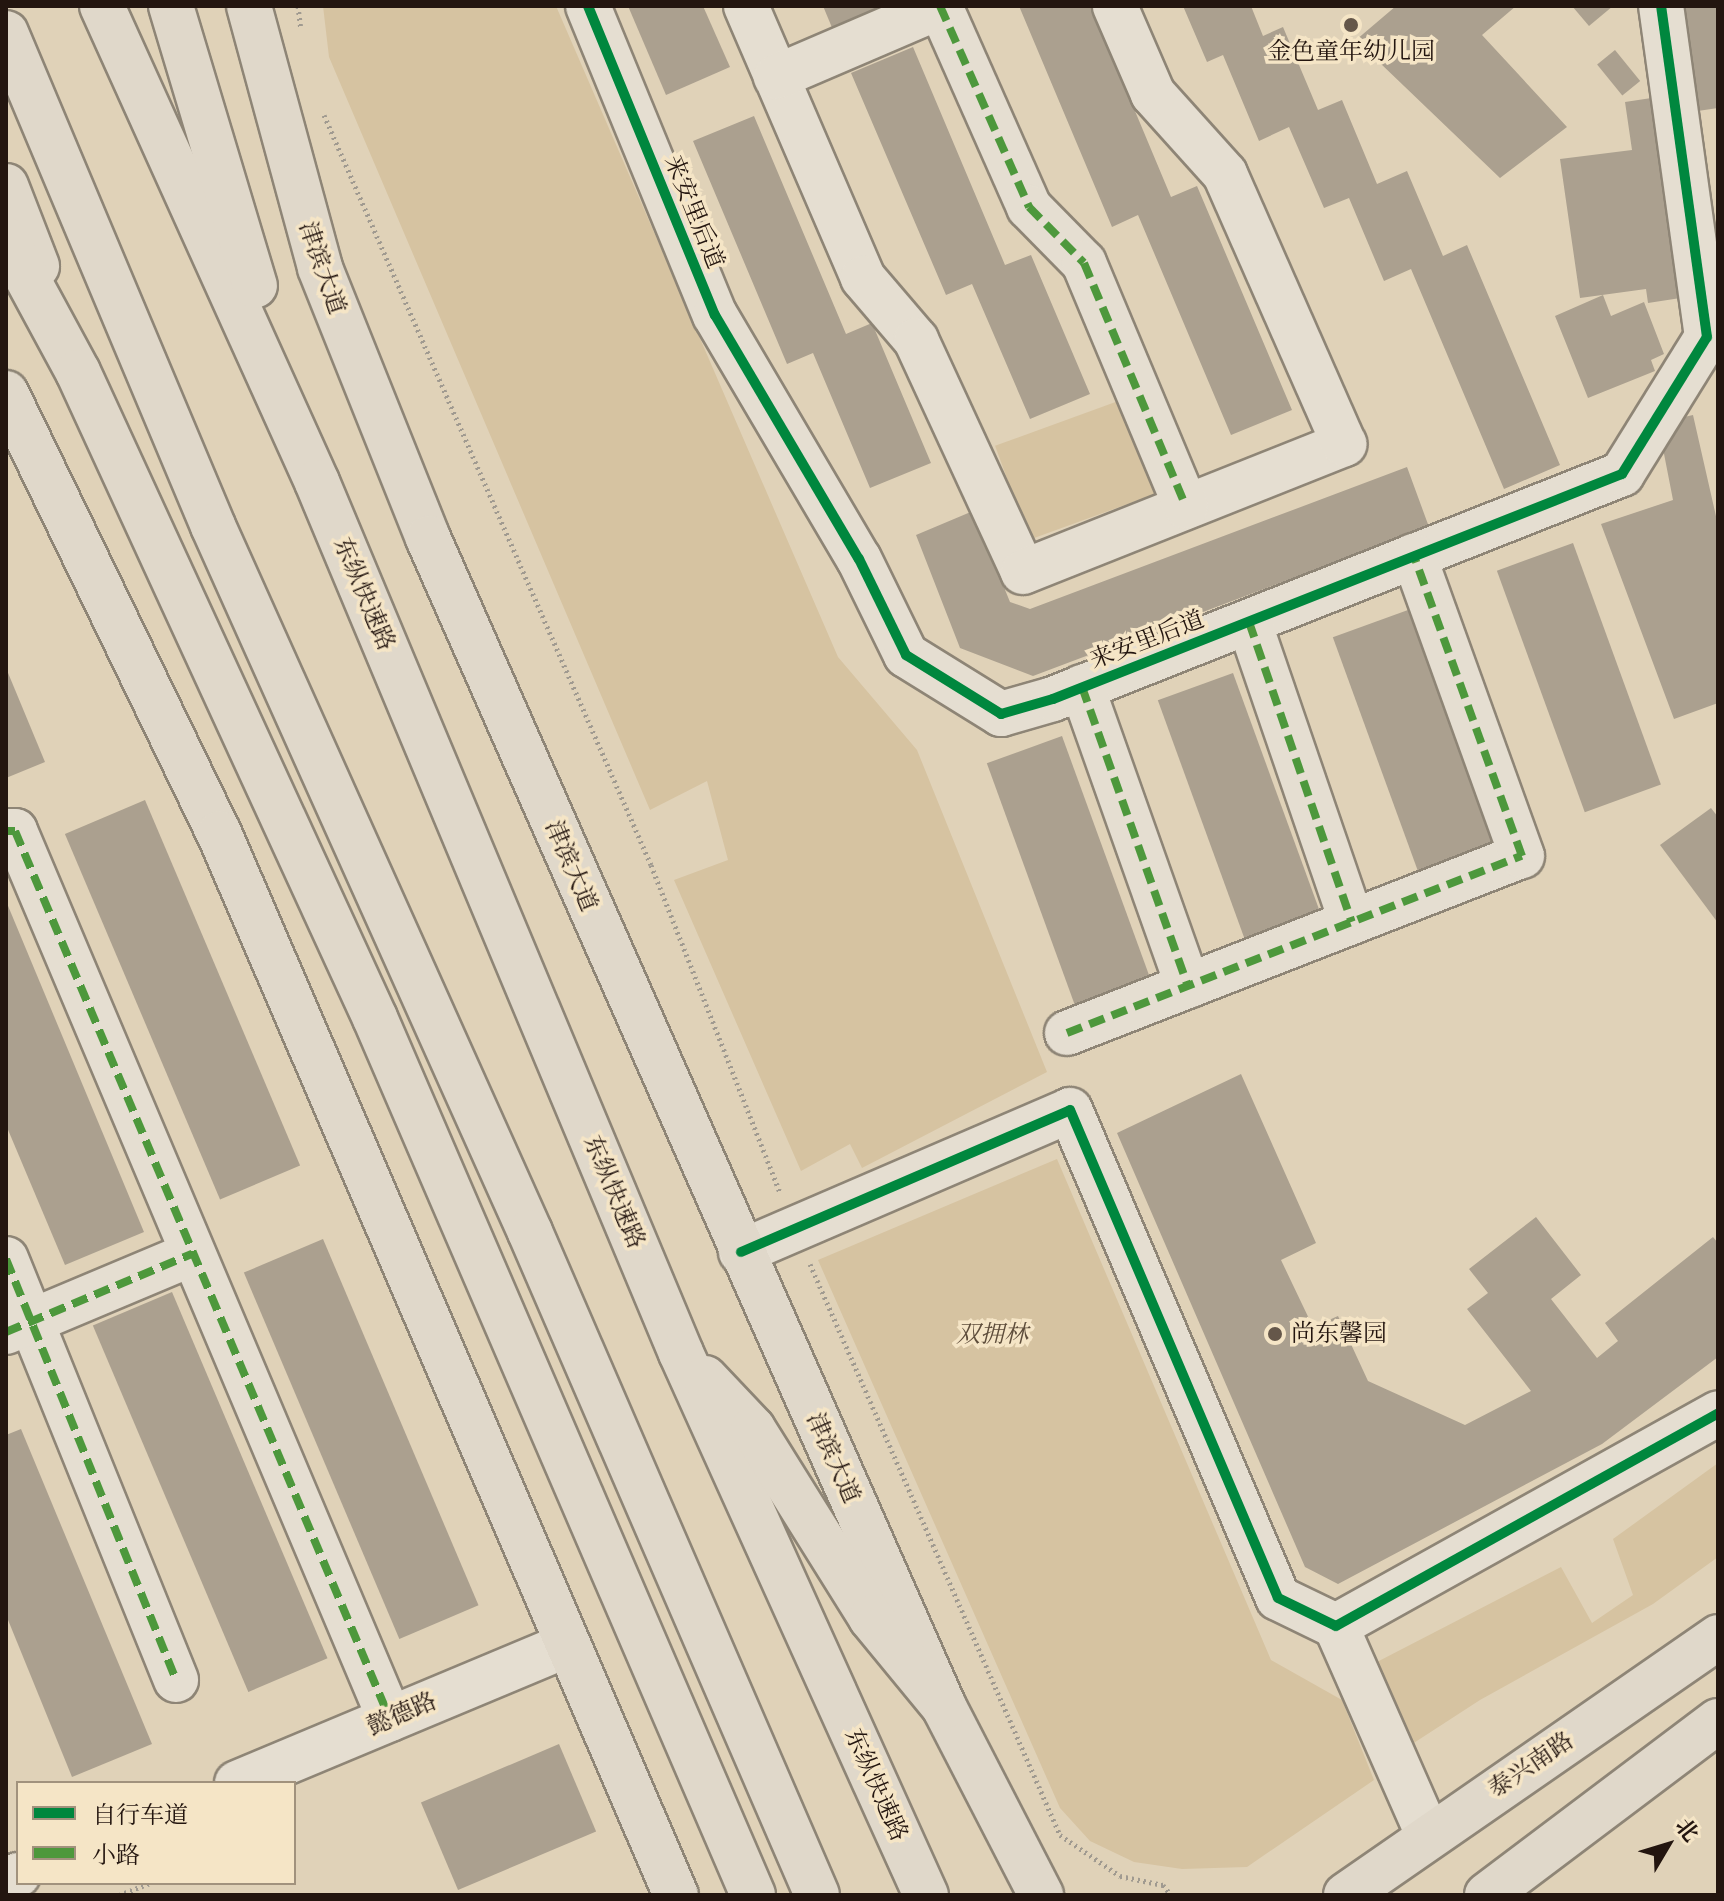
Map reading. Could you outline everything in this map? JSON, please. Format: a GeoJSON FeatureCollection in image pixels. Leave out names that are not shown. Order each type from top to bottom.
{"type":"FeatureCollection","features":[{"type":"Feature","properties":{"kind":"main road"},"geometry":{"type":"LineString","coordinates":[[171,6],[317,482]]}},
{"type":"Feature","properties":{"kind":"main road","name":"津滨大道"},"geometry":{"type":"LineString","coordinates":[[249,6],[320,268],[369,395],[741,1252],[944,1707]]}},
{"type":"Feature","properties":{"kind":"main road"},"geometry":{"type":"LineString","coordinates":[[109,18],[317,482]]}},
{"type":"Feature","properties":{"kind":"main road"},"geometry":{"type":"LineString","coordinates":[[6,33],[213,526],[536,1246],[817,1895]]}},
{"type":"Feature","properties":{"kind":"main road"},"geometry":{"type":"LineString","coordinates":[[6,186],[78,372],[375,1018],[753,1895]]}},
{"type":"Feature","properties":{"kind":"main road"},"geometry":{"type":"LineString","coordinates":[[6,239],[78,372]]}},
{"type":"Feature","properties":{"kind":"main road"},"geometry":{"type":"LineString","coordinates":[[6,393],[219,833],[676,1895]]}},
{"type":"Feature","properties":{"kind":"main road","name":"东纵快速路"},"geometry":{"type":"LineString","coordinates":[[317,482],[681,1353],[926,1895]]}},
{"type":"Feature","properties":{"kind":"main road"},"geometry":{"type":"LineString","coordinates":[[681,1353],[753,1429],[871,1618],[944,1707],[1041,1895]]}},
{"type":"Feature","properties":{"kind":"main road","name":"泰兴南路"},"geometry":{"type":"LineString","coordinates":[[1346,1895],[1428,1835],[1718,1637]]}},
{"type":"Feature","properties":{"kind":"main road"},"geometry":{"type":"LineString","coordinates":[[1487,1895],[1718,1721]]}},
{"type":"Feature","properties":{"kind":"street","name":"来安里后道"},"geometry":{"type":"LineString","coordinates":[[588,6],[715,315],[859,559],[906,655],[1001,714],[1082,687],[1622,474],[1713,336],[1661,6]]}},
{"type":"Feature","properties":{"kind":"street"},"geometry":{"type":"LineString","coordinates":[[746,6],[863,278],[916,340],[1023,572],[1344,444],[1225,174],[1153,94],[1115,6]]}},
{"type":"Feature","properties":{"kind":"street"},"geometry":{"type":"LineString","coordinates":[[776,77],[941,6],[1029,207],[1084,263],[1186,507]]}},
{"type":"Feature","properties":{"kind":"street"},"geometry":{"type":"LineString","coordinates":[[1067,1033],[1522,856],[1414,556]]}},
{"type":"Feature","properties":{"kind":"street"},"geometry":{"type":"LineString","coordinates":[[1249,622],[1352,922]]}},
{"type":"Feature","properties":{"kind":"street"},"geometry":{"type":"LineString","coordinates":[[1082,687],[1188,986]]}},
{"type":"Feature","properties":{"kind":"street"},"geometry":{"type":"LineString","coordinates":[[6,831],[15,831],[390,1719]]}},
{"type":"Feature","properties":{"kind":"street"},"geometry":{"type":"LineString","coordinates":[[741,1252],[1070,1110],[1278,1598],[1336,1626],[1428,1835]]}},
{"type":"Feature","properties":{"kind":"street"},"geometry":{"type":"LineString","coordinates":[[19,1327],[192,1254]]}},
{"type":"Feature","properties":{"kind":"street"},"geometry":{"type":"LineString","coordinates":[[6,1259],[19,1327],[176,1680]]}},
{"type":"Feature","properties":{"kind":"street"},"geometry":{"type":"LineString","coordinates":[[1336,1626],[1718,1413]]}},
{"type":"Feature","properties":{"kind":"street","name":"懿德路"},"geometry":{"type":"LineString","coordinates":[[242,1781],[567,1645]]}},
{"type":"Feature","properties":{"kind":"path"},"geometry":{"type":"LineString","coordinates":[[298,6],[302,45]]}},
{"type":"Feature","properties":{"kind":"path"},"geometry":{"type":"LineString","coordinates":[[317,100],[651,865],[794,1229],[1060,1835],[1120,1876],[1163,1885],[1171,1895]]}},
{"type":"Feature","properties":{"kind":"path"},"geometry":{"type":"LineString","coordinates":[[119,1895],[145,1885]]}},
{"type":"Feature","properties":{"kind":"green space"},"geometry":{"type":"Polygon","coordinates":[[[323,6],[556,6],[838,657],[917,750],[1047,1072],[862,1168],[850,1144],[801,1171],[674,880],[728,860],[707,781],[650,810],[329,57],[323,6]]]}},
{"type":"Feature","properties":{"kind":"green space"},"geometry":{"type":"Polygon","coordinates":[[[1121,400],[1155,494],[1029,540],[995,446],[1121,400]]]}},
{"type":"Feature","properties":{"kind":"green space","name":"双拥林"},"geometry":{"type":"Polygon","coordinates":[[[1057,1159],[1271,1660],[1342,1700],[1374,1780],[1247,1867],[1182,1869],[1134,1862],[1090,1841],[1060,1808],[818,1260],[1057,1159]]]}},
{"type":"Feature","properties":{"kind":"green space"},"geometry":{"type":"Polygon","coordinates":[[[1718,1463],[1718,1557],[1653,1604],[1480,1700],[1406,1748],[1375,1663],[1561,1567],[1592,1623],[1633,1595],[1613,1539],[1718,1463]]]}},
{"type":"Feature","properties":{"kind":"building"},"geometry":{"type":"Polygon","coordinates":[[[628,6],[703,6],[730,67],[666,95],[628,6]]]}},
{"type":"Feature","properties":{"kind":"building"},"geometry":{"type":"Polygon","coordinates":[[[823,6],[889,6],[833,30],[823,6]]]}},
{"type":"Feature","properties":{"kind":"building"},"geometry":{"type":"Polygon","coordinates":[[[1019,6],[1091,6],[1171,197],[1197,186],[1292,410],[1231,435],[1138,215],[1112,227],[1019,6]]]}},
{"type":"Feature","properties":{"kind":"building"},"geometry":{"type":"Polygon","coordinates":[[[1183,6],[1251,6],[1263,36],[1283,27],[1318,110],[1342,100],[1377,184],[1407,171],[1443,256],[1467,245],[1560,465],[1504,489],[1411,269],[1384,281],[1349,198],[1324,208],[1289,127],[1259,141],[1223,55],[1207,62],[1183,6]]]}},
{"type":"Feature","properties":{"kind":"building"},"geometry":{"type":"Polygon","coordinates":[[[1396,6],[1516,6],[1482,35],[1567,127],[1500,178],[1356,40],[1396,6]]]}},
{"type":"Feature","properties":{"kind":"building"},"geometry":{"type":"Polygon","coordinates":[[[1572,6],[1613,6],[1589,26],[1572,6]]]}},
{"type":"Feature","properties":{"kind":"building"},"geometry":{"type":"Polygon","coordinates":[[[1675,6],[1718,6],[1718,108],[1691,112],[1675,6]]]}},
{"type":"Feature","properties":{"kind":"building"},"geometry":{"type":"Polygon","coordinates":[[[913,47],[1005,265],[1031,255],[1090,394],[1030,419],[972,284],[946,295],[851,73],[913,47]]]}},
{"type":"Feature","properties":{"kind":"building"},"geometry":{"type":"Polygon","coordinates":[[[1615,50],[1640,81],[1622,96],[1597,64],[1615,50]]]}},
{"type":"Feature","properties":{"kind":"building"},"geometry":{"type":"Polygon","coordinates":[[[1658,97],[1687,297],[1648,303],[1646,289],[1580,298],[1560,159],[1632,150],[1625,102],[1658,97]]]}},
{"type":"Feature","properties":{"kind":"building"},"geometry":{"type":"Polygon","coordinates":[[[754,116],[846,334],[872,323],[931,463],[870,488],[813,353],[787,364],[693,141],[754,116]]]}},
{"type":"Feature","properties":{"kind":"building"},"geometry":{"type":"Polygon","coordinates":[[[1603,295],[1611,316],[1644,302],[1664,354],[1651,360],[1655,371],[1588,398],[1555,316],[1603,295]]]}},
{"type":"Feature","properties":{"kind":"building"},"geometry":{"type":"Polygon","coordinates":[[[1693,415],[1718,525],[1718,703],[1674,719],[1601,524],[1673,500],[1658,423],[1693,415]]]}},
{"type":"Feature","properties":{"kind":"building"},"geometry":{"type":"Polygon","coordinates":[[[1407,467],[1429,527],[1033,676],[960,648],[916,535],[973,511],[1010,602],[1030,609],[1407,467]]]}},
{"type":"Feature","properties":{"kind":"building"},"geometry":{"type":"Polygon","coordinates":[[[1573,543],[1661,785],[1585,812],[1497,571],[1573,543]]]}},
{"type":"Feature","properties":{"kind":"building"},"geometry":{"type":"Polygon","coordinates":[[[1408,610],[1496,852],[1421,879],[1333,637],[1408,610]]]}},
{"type":"Feature","properties":{"kind":"building"},"geometry":{"type":"Polygon","coordinates":[[[6,668],[45,762],[6,778],[6,668]]]}},
{"type":"Feature","properties":{"kind":"building"},"geometry":{"type":"Polygon","coordinates":[[[1233,673],[1321,914],[1245,941],[1158,700],[1233,673]]]}},
{"type":"Feature","properties":{"kind":"building"},"geometry":{"type":"Polygon","coordinates":[[[1062,736],[1150,978],[1075,1005],[987,763],[1062,736]]]}},
{"type":"Feature","properties":{"kind":"building"},"geometry":{"type":"Polygon","coordinates":[[[145,800],[300,1165],[220,1199],[65,834],[145,800]]]}},
{"type":"Feature","properties":{"kind":"building"},"geometry":{"type":"Polygon","coordinates":[[[1711,808],[1718,817],[1718,923],[1660,845],[1711,808]]]}},
{"type":"Feature","properties":{"kind":"building"},"geometry":{"type":"Polygon","coordinates":[[[6,901],[144,1232],[65,1265],[6,1125],[6,901]]]}},
{"type":"Feature","properties":{"kind":"building","name":"尚东馨园"},"geometry":{"type":"Polygon","coordinates":[[[1241,1074],[1316,1243],[1281,1260],[1313,1327],[1338,1316],[1368,1381],[1465,1425],[1531,1391],[1467,1309],[1488,1293],[1469,1269],[1536,1217],[1581,1275],[1551,1299],[1597,1358],[1618,1341],[1605,1323],[1713,1237],[1718,1243],[1718,1357],[1602,1444],[1338,1584],[1305,1567],[1117,1133],[1241,1074]]]}},
{"type":"Feature","properties":{"kind":"building"},"geometry":{"type":"Polygon","coordinates":[[[323,1239],[479,1605],[399,1639],[244,1273],[323,1239]]]}},
{"type":"Feature","properties":{"kind":"building"},"geometry":{"type":"Polygon","coordinates":[[[172,1292],[328,1658],[248,1692],[93,1326],[172,1292]]]}},
{"type":"Feature","properties":{"kind":"building"},"geometry":{"type":"Polygon","coordinates":[[[21,1429],[152,1744],[72,1777],[6,1615],[6,1435],[21,1429]]]}},
{"type":"Feature","properties":{"kind":"building"},"geometry":{"type":"Polygon","coordinates":[[[559,1744],[596,1831],[458,1890],[421,1803],[559,1744]]]}},
{"type":"Feature","properties":{"kind":"marked path"},"geometry":{"type":"LineString","coordinates":[[940,6],[1029,207],[1084,263],[1186,507]]}},
{"type":"Feature","properties":{"kind":"marked path"},"geometry":{"type":"LineString","coordinates":[[1067,1033],[1522,856],[1414,556]]}},
{"type":"Feature","properties":{"kind":"marked path"},"geometry":{"type":"LineString","coordinates":[[1249,622],[1352,922]]}},
{"type":"Feature","properties":{"kind":"marked path"},"geometry":{"type":"LineString","coordinates":[[1082,687],[1188,986]]}},
{"type":"Feature","properties":{"kind":"marked path"},"geometry":{"type":"LineString","coordinates":[[6,831],[15,831],[390,1719]]}},
{"type":"Feature","properties":{"kind":"marked path"},"geometry":{"type":"LineString","coordinates":[[6,1332],[192,1254]]}},
{"type":"Feature","properties":{"kind":"marked path"},"geometry":{"type":"LineString","coordinates":[[6,1259],[176,1680]]}},
{"type":"Feature","properties":{"kind":"cycle path"},"geometry":{"type":"LineString","coordinates":[[588,6],[715,315],[859,559],[906,655],[1001,714],[1053,699],[1622,474],[1707,337],[1661,6]]}},
{"type":"Feature","properties":{"kind":"cycle path"},"geometry":{"type":"LineString","coordinates":[[741,1252],[1070,1110],[1278,1598],[1336,1626],[1718,1413]]}},
{"type":"Feature","properties":{"kind":"place","name":"金色童年幼儿园"},"geometry":{"type":"Point","coordinates":[1351,25]}},
{"type":"Feature","properties":{"kind":"place","name":"尚东馨园"},"geometry":{"type":"Point","coordinates":[1275,1334]}}]}
